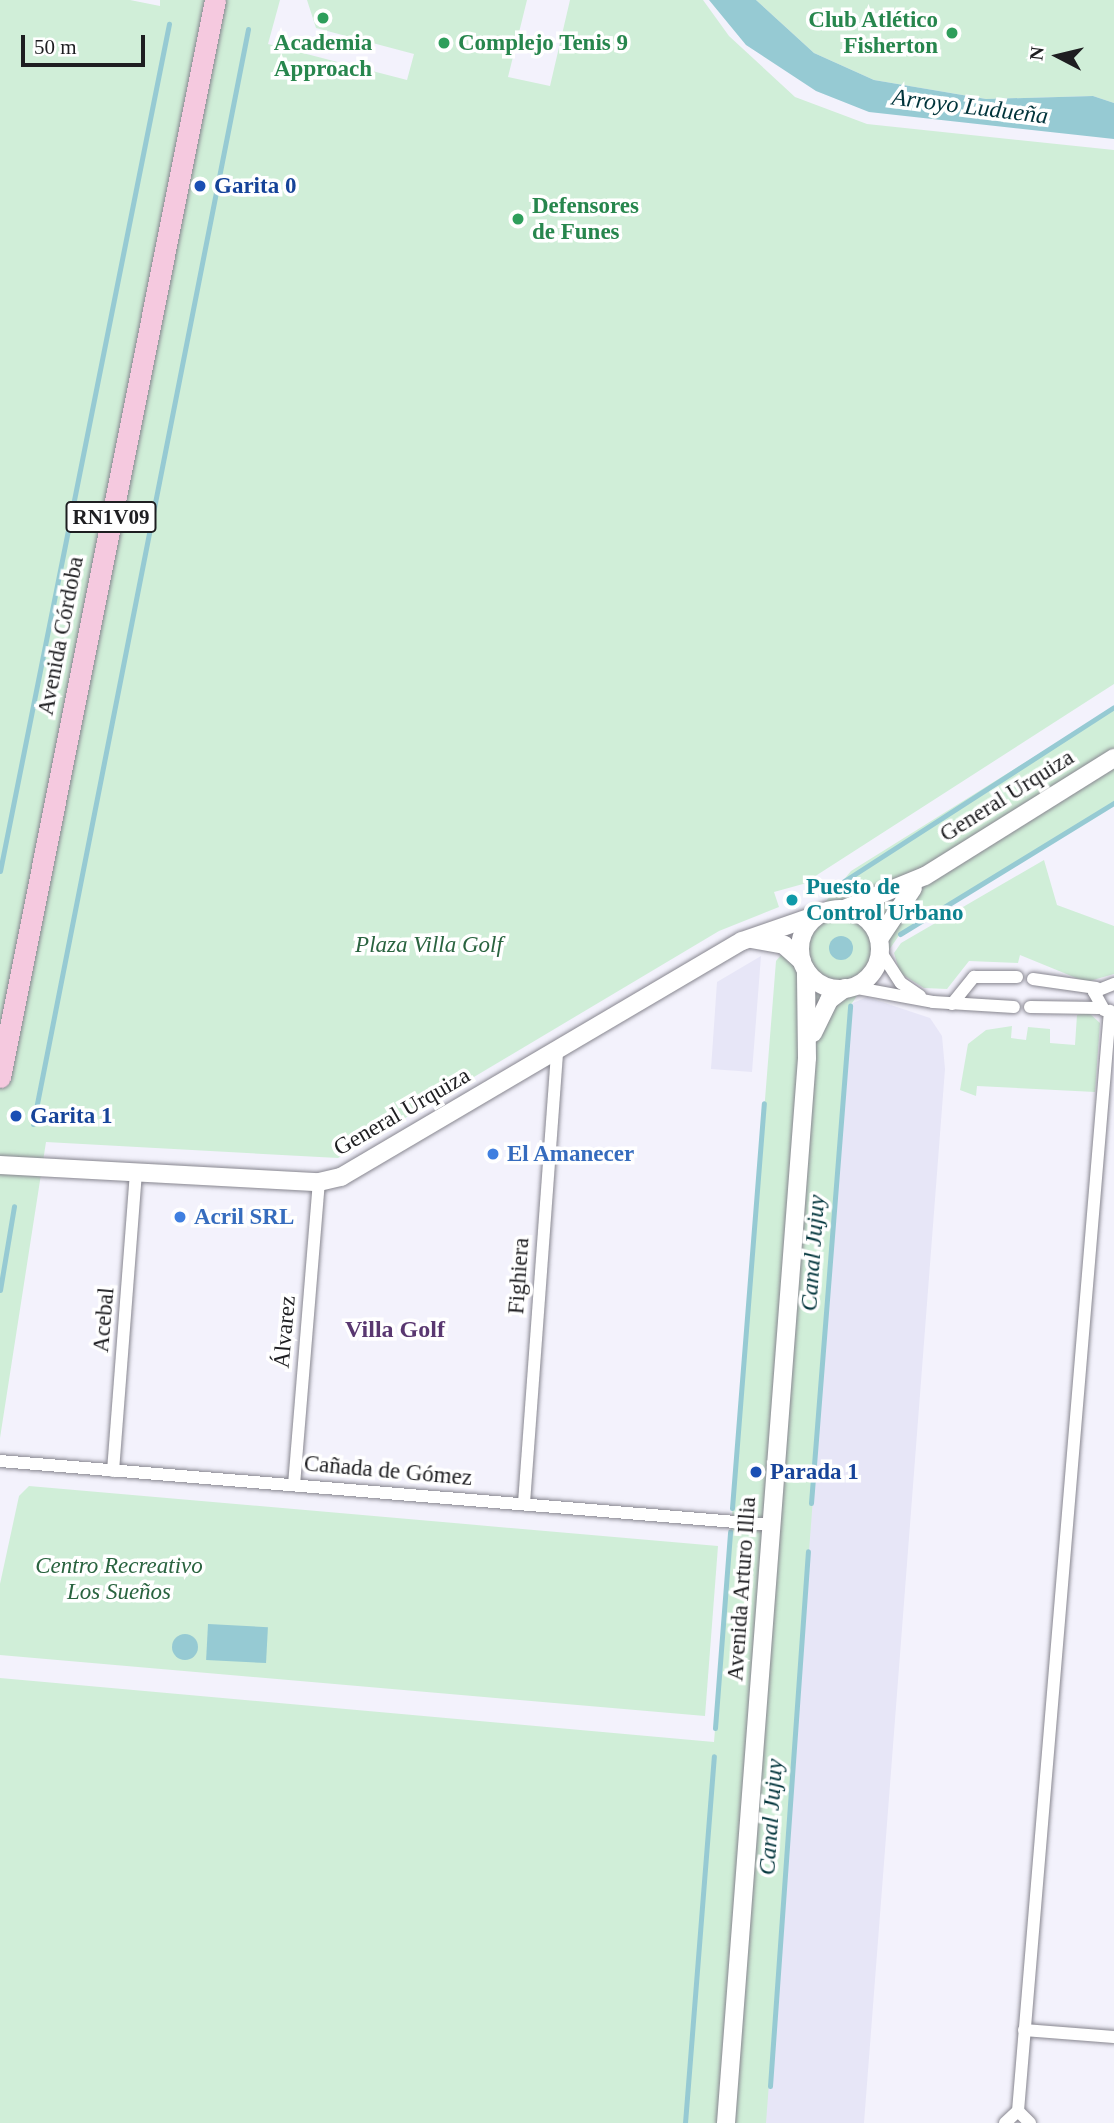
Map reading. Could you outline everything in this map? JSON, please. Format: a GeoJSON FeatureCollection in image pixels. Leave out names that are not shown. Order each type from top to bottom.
{"type":"FeatureCollection","features":[{"type":"Feature","properties":{"kind":"main road","name":"Avenida Córdoba"},"geometry":{"type":"LineString","coordinates":[[0,1077],[215,0]]}},
{"type":"Feature","properties":{"kind":"main road","name":"General Urquiza"},"geometry":{"type":"LineString","coordinates":[[844,909],[925,876],[1114,758]]}},
{"type":"Feature","properties":{"kind":"main road","name":"General Urquiza"},"geometry":{"type":"LineString","coordinates":[[879,945],[897,905],[925,876]]}},
{"type":"Feature","properties":{"kind":"main road"},"geometry":{"type":"LineString","coordinates":[[747,939],[783,945],[804,966],[822,984],[848,987],[871,974],[879,945],[866,919],[844,909],[820,914],[803,934],[804,966]]}},
{"type":"Feature","properties":{"kind":"main road","name":"General Urquiza"},"geometry":{"type":"LineString","coordinates":[[0,1165],[319,1182],[341,1177],[747,939],[820,914]]}},
{"type":"Feature","properties":{"kind":"main road","name":"Avenida Arturo Illia"},"geometry":{"type":"LineString","coordinates":[[726,2123],[807,1059],[804,966]]}},
{"type":"Feature","properties":{"kind":"main road","name":"Avenida Arturo Illia"},"geometry":{"type":"LineString","coordinates":[[807,1059],[820,1015],[848,987]]}},
{"type":"Feature","properties":{"kind":"street"},"geometry":{"type":"LineString","coordinates":[[879,945],[901,982],[933,1003]]}},
{"type":"Feature","properties":{"kind":"street"},"geometry":{"type":"LineString","coordinates":[[952,1004],[974,977],[1017,978]]}},
{"type":"Feature","properties":{"kind":"street"},"geometry":{"type":"LineString","coordinates":[[1033,979],[1096,988],[1114,984]]}},
{"type":"Feature","properties":{"kind":"street"},"geometry":{"type":"LineString","coordinates":[[1052,1005],[1055,982]]}},
{"type":"Feature","properties":{"kind":"street"},"geometry":{"type":"LineString","coordinates":[[848,987],[933,1003],[1014,1007]]}},
{"type":"Feature","properties":{"kind":"street"},"geometry":{"type":"LineString","coordinates":[[1005,2123],[1018,2111],[1107,1009],[1096,988]]}},
{"type":"Feature","properties":{"kind":"street"},"geometry":{"type":"LineString","coordinates":[[1030,1007],[1052,1005],[1107,1009]]}},
{"type":"Feature","properties":{"kind":"street","name":"Fighiera"},"geometry":{"type":"LineString","coordinates":[[524,1503],[556,1051]]}},
{"type":"Feature","properties":{"kind":"street","name":"Acebal"},"geometry":{"type":"LineString","coordinates":[[113,1471],[136,1172]]}},
{"type":"Feature","properties":{"kind":"street","name":"Álvarez"},"geometry":{"type":"LineString","coordinates":[[294,1485],[319,1182]]}},
{"type":"Feature","properties":{"kind":"street","name":"Cañada de Gómez"},"geometry":{"type":"LineString","coordinates":[[0,1461],[772,1525]]}},
{"type":"Feature","properties":{"kind":"street"},"geometry":{"type":"LineString","coordinates":[[1024,2031],[1114,2037]]}},
{"type":"Feature","properties":{"kind":"street"},"geometry":{"type":"LineString","coordinates":[[1018,2111],[1030,2123]]}},
{"type":"Feature","properties":{"kind":"shaded area"},"geometry":{"type":"Polygon","coordinates":[[[761,956],[752,1072],[711,1069],[717,982],[761,956]]]}},
{"type":"Feature","properties":{"kind":"shaded area"},"geometry":{"type":"Polygon","coordinates":[[[867,997],[930,1018],[942,1036],[945,1069],[864,2123],[758,2123],[841,1008],[867,997]]]}},
{"type":"Feature","properties":{"kind":"green space","name":"Plaza Villa Golf"},"geometry":{"type":"Polygon","coordinates":[[[0,0],[130,0],[160,6],[160,0],[280,0],[268,44],[407,80],[414,54],[316,28],[307,0],[527,0],[508,77],[550,86],[570,0],[703,0],[729,36],[795,97],[867,124],[1114,150],[1114,684],[803,884],[774,892],[779,907],[719,931],[338,1158],[46,1142],[0,1438],[0,0]]]}},
{"type":"Feature","properties":{"kind":"green space","name":"Club Atlético Fisherton"},"geometry":{"type":"Polygon","coordinates":[[[756,0],[1114,0],[1114,103],[1093,96],[986,99],[874,80],[814,53],[756,0]]]}},
{"type":"Feature","properties":{"kind":"green space"},"geometry":{"type":"Polygon","coordinates":[[[1114,707],[1114,803],[900,934],[850,1006],[766,2123],[0,2123],[0,1678],[714,1742],[776,961],[851,871],[1114,707]]]}},
{"type":"Feature","properties":{"kind":"green space"},"geometry":{"type":"Polygon","coordinates":[[[1044,860],[1057,905],[1114,926],[1114,974],[1086,982],[1020,955],[1018,963],[969,961],[947,989],[924,988],[900,973],[894,953],[901,943],[1044,860]]]}},
{"type":"Feature","properties":{"kind":"green space"},"geometry":{"type":"Polygon","coordinates":[[[1088,1012],[1100,1023],[1095,1092],[977,1086],[976,1096],[960,1090],[968,1044],[986,1030],[1012,1026],[1011,1038],[1026,1040],[1028,1027],[1050,1029],[1050,1043],[1075,1045],[1077,1015],[1088,1012]]]}},
{"type":"Feature","properties":{"kind":"green space","name":"Centro Recreativo Los Sueños"},"geometry":{"type":"Polygon","coordinates":[[[29,1486],[718,1546],[705,1716],[0,1655],[0,1584],[19,1496],[29,1486]]]}},
{"type":"Feature","properties":{"kind":"water","name":"Arroyo Ludueña"},"geometry":{"type":"Polygon","coordinates":[[[709,0],[756,0],[814,53],[874,80],[986,99],[1093,96],[1114,103],[1114,139],[869,112],[816,91],[746,45],[709,0]]]}},
{"type":"Feature","properties":{"kind":"water"},"geometry":{"type":"Polygon","coordinates":[[[841,936],[850,939],[853,948],[850,957],[841,960],[832,957],[829,948],[832,939],[841,936]]]}},
{"type":"Feature","properties":{"kind":"water"},"geometry":{"type":"Polygon","coordinates":[[[208,1624],[268,1627],[266,1663],[206,1660],[208,1624]]]}},
{"type":"Feature","properties":{"kind":"water"},"geometry":{"type":"Polygon","coordinates":[[[185,1634],[194,1638],[198,1647],[194,1656],[185,1660],[176,1656],[172,1647],[176,1638],[185,1634]]]}},
{"type":"Feature","properties":{"kind":"waterway"},"geometry":{"type":"LineString","coordinates":[[0,871],[169,24]]}},
{"type":"Feature","properties":{"kind":"waterway"},"geometry":{"type":"LineString","coordinates":[[33,1124],[248,29]]}},
{"type":"Feature","properties":{"kind":"waterway"},"geometry":{"type":"LineString","coordinates":[[827,892],[1114,707]]}},
{"type":"Feature","properties":{"kind":"waterway","name":"Canal Jujuy"},"geometry":{"type":"LineString","coordinates":[[900,934],[1114,803]]}},
{"type":"Feature","properties":{"kind":"waterway","name":"Canal Jujuy"},"geometry":{"type":"LineString","coordinates":[[811,1503],[850,1006]]}},
{"type":"Feature","properties":{"kind":"waterway"},"geometry":{"type":"LineString","coordinates":[[732,1508],[764,1103]]}},
{"type":"Feature","properties":{"kind":"waterway"},"geometry":{"type":"LineString","coordinates":[[0,1290],[14,1206]]}},
{"type":"Feature","properties":{"kind":"waterway"},"geometry":{"type":"LineString","coordinates":[[715,1728],[730,1532]]}},
{"type":"Feature","properties":{"kind":"waterway","name":"Canal Jujuy"},"geometry":{"type":"LineString","coordinates":[[770,2086],[808,1551]]}},
{"type":"Feature","properties":{"kind":"waterway"},"geometry":{"type":"LineString","coordinates":[[685,2123],[714,1756]]}},
{"type":"Feature","properties":{"kind":"place","name":"Academia Approach"},"geometry":{"type":"Point","coordinates":[323,18]}},
{"type":"Feature","properties":{"kind":"place","name":"Club Atlético Fisherton"},"geometry":{"type":"Point","coordinates":[952,33]}},
{"type":"Feature","properties":{"kind":"place","name":"Complejo Tenis 9"},"geometry":{"type":"Point","coordinates":[444,43]}},
{"type":"Feature","properties":{"kind":"place","name":"Garita 0"},"geometry":{"type":"Point","coordinates":[200,186]}},
{"type":"Feature","properties":{"kind":"place","name":"Defensores de Funes"},"geometry":{"type":"Point","coordinates":[518,219]}},
{"type":"Feature","properties":{"kind":"place","name":"Puesto de Control Urbano"},"geometry":{"type":"Point","coordinates":[792,900]}},
{"type":"Feature","properties":{"kind":"place","name":"Garita 1"},"geometry":{"type":"Point","coordinates":[16,1116]}},
{"type":"Feature","properties":{"kind":"place","name":"El Amanecer"},"geometry":{"type":"Point","coordinates":[493,1154]}},
{"type":"Feature","properties":{"kind":"place","name":"Acril SRL"},"geometry":{"type":"Point","coordinates":[180,1217]}},
{"type":"Feature","properties":{"kind":"place","name":"Parada 1"},"geometry":{"type":"Point","coordinates":[756,1472]}},
{"type":"Feature","properties":{"kind":"district","name":"Villa Golf"},"geometry":{"type":"Point","coordinates":[395,1330]}}]}
